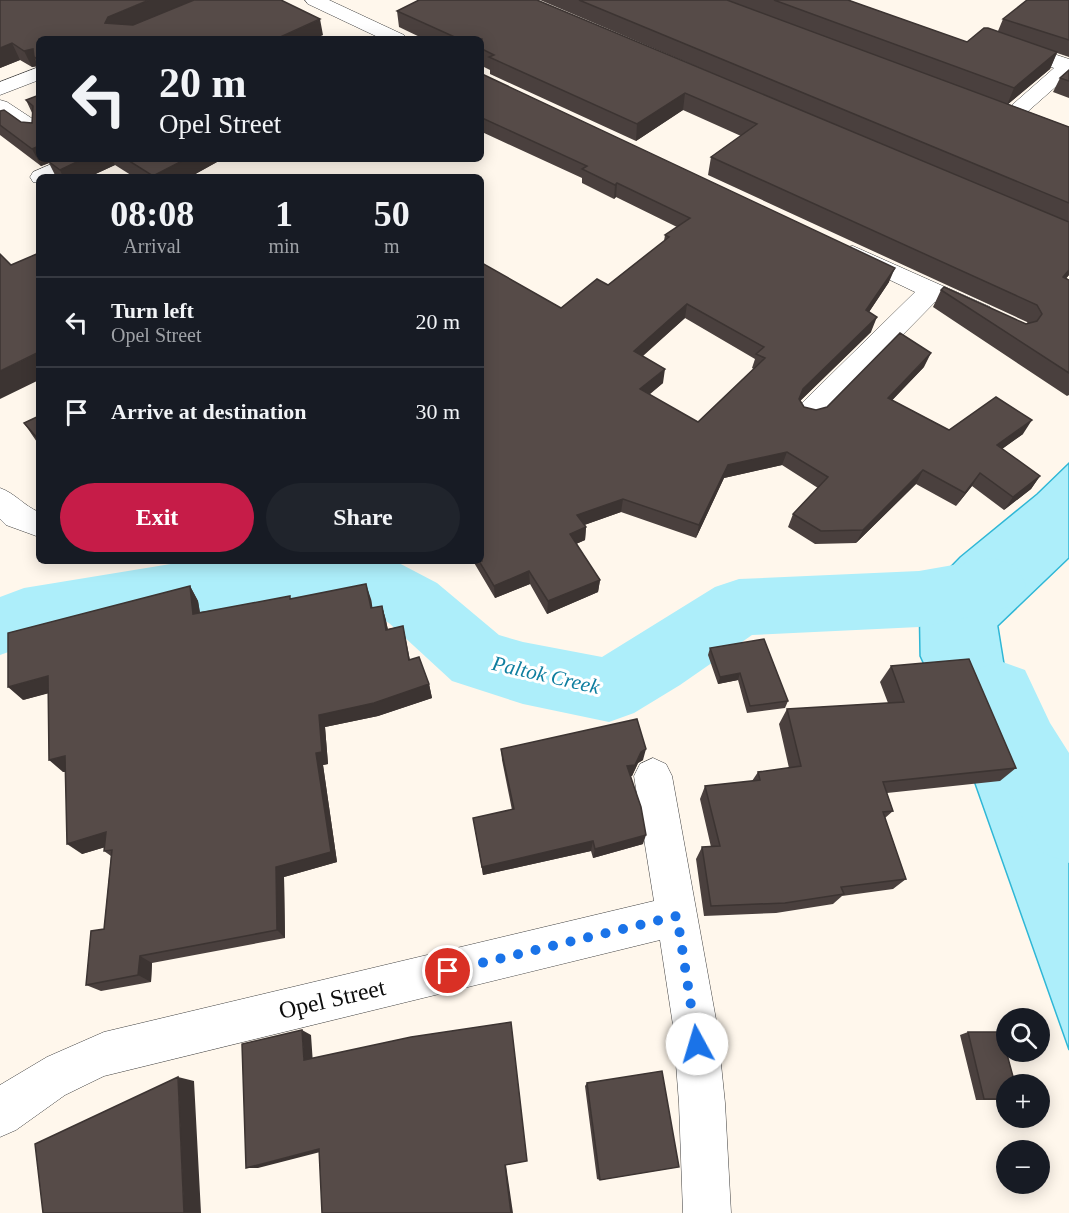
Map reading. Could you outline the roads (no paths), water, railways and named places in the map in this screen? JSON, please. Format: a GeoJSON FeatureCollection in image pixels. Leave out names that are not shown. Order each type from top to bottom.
{"type":"FeatureCollection","features":[{"type":"Feature","properties":{"kind":"street"},"geometry":{"type":"LineString","coordinates":[[314,0],[391,36]]}},
{"type":"Feature","properties":{"kind":"street"},"geometry":{"type":"LineString","coordinates":[[990,39],[1069,66]]}},
{"type":"Feature","properties":{"kind":"street"},"geometry":{"type":"LineString","coordinates":[[1010,117],[1069,66]]}},
{"type":"Feature","properties":{"kind":"street"},"geometry":{"type":"LineString","coordinates":[[0,89],[36,74]]}},
{"type":"Feature","properties":{"kind":"street"},"geometry":{"type":"LineString","coordinates":[[0,106],[36,130]]}},
{"type":"Feature","properties":{"kind":"street"},"geometry":{"type":"LineString","coordinates":[[988,109],[1029,124]]}},
{"type":"Feature","properties":{"kind":"street"},"geometry":{"type":"LineString","coordinates":[[48,174],[74,162]]}},
{"type":"Feature","properties":{"kind":"street"},"geometry":{"type":"LineString","coordinates":[[836,245],[996,320]]}},
{"type":"Feature","properties":{"kind":"street"},"geometry":{"type":"LineString","coordinates":[[810,412],[932,290]]}},
{"type":"Feature","properties":{"kind":"street"},"geometry":{"type":"LineString","coordinates":[[0,500],[16,516],[36,524]]}},
{"type":"Feature","properties":{"kind":"street"},"geometry":{"type":"LineString","coordinates":[[653,776],[695,1025],[702,1103],[707,1213]]}},
{"type":"Feature","properties":{"kind":"street","name":"Opel Street"},"geometry":{"type":"LineString","coordinates":[[0,1114],[12,1103],[60,1072],[104,1054],[677,916]]}},
{"type":"Feature","properties":{"kind":"water"},"geometry":{"type":"Polygon","coordinates":[[[1069,463],[1069,558],[998,626],[1011,706],[1069,843],[1069,1050],[962,747],[920,656],[919,599],[960,557],[1037,494],[1069,463]]]}},
{"type":"Feature","properties":{"kind":"waterway","name":"Paltok Creek"},"geometry":{"type":"LineString","coordinates":[[0,626],[24,617],[210,585],[356,572],[413,603],[477,659],[523,673],[609,690],[655,663],[739,607],[919,599],[993,585]]}},
{"type":"Feature","properties":{"kind":"waterway"},"geometry":{"type":"LineString","coordinates":[[1000,693],[1024,747],[1069,825]]}}]}
